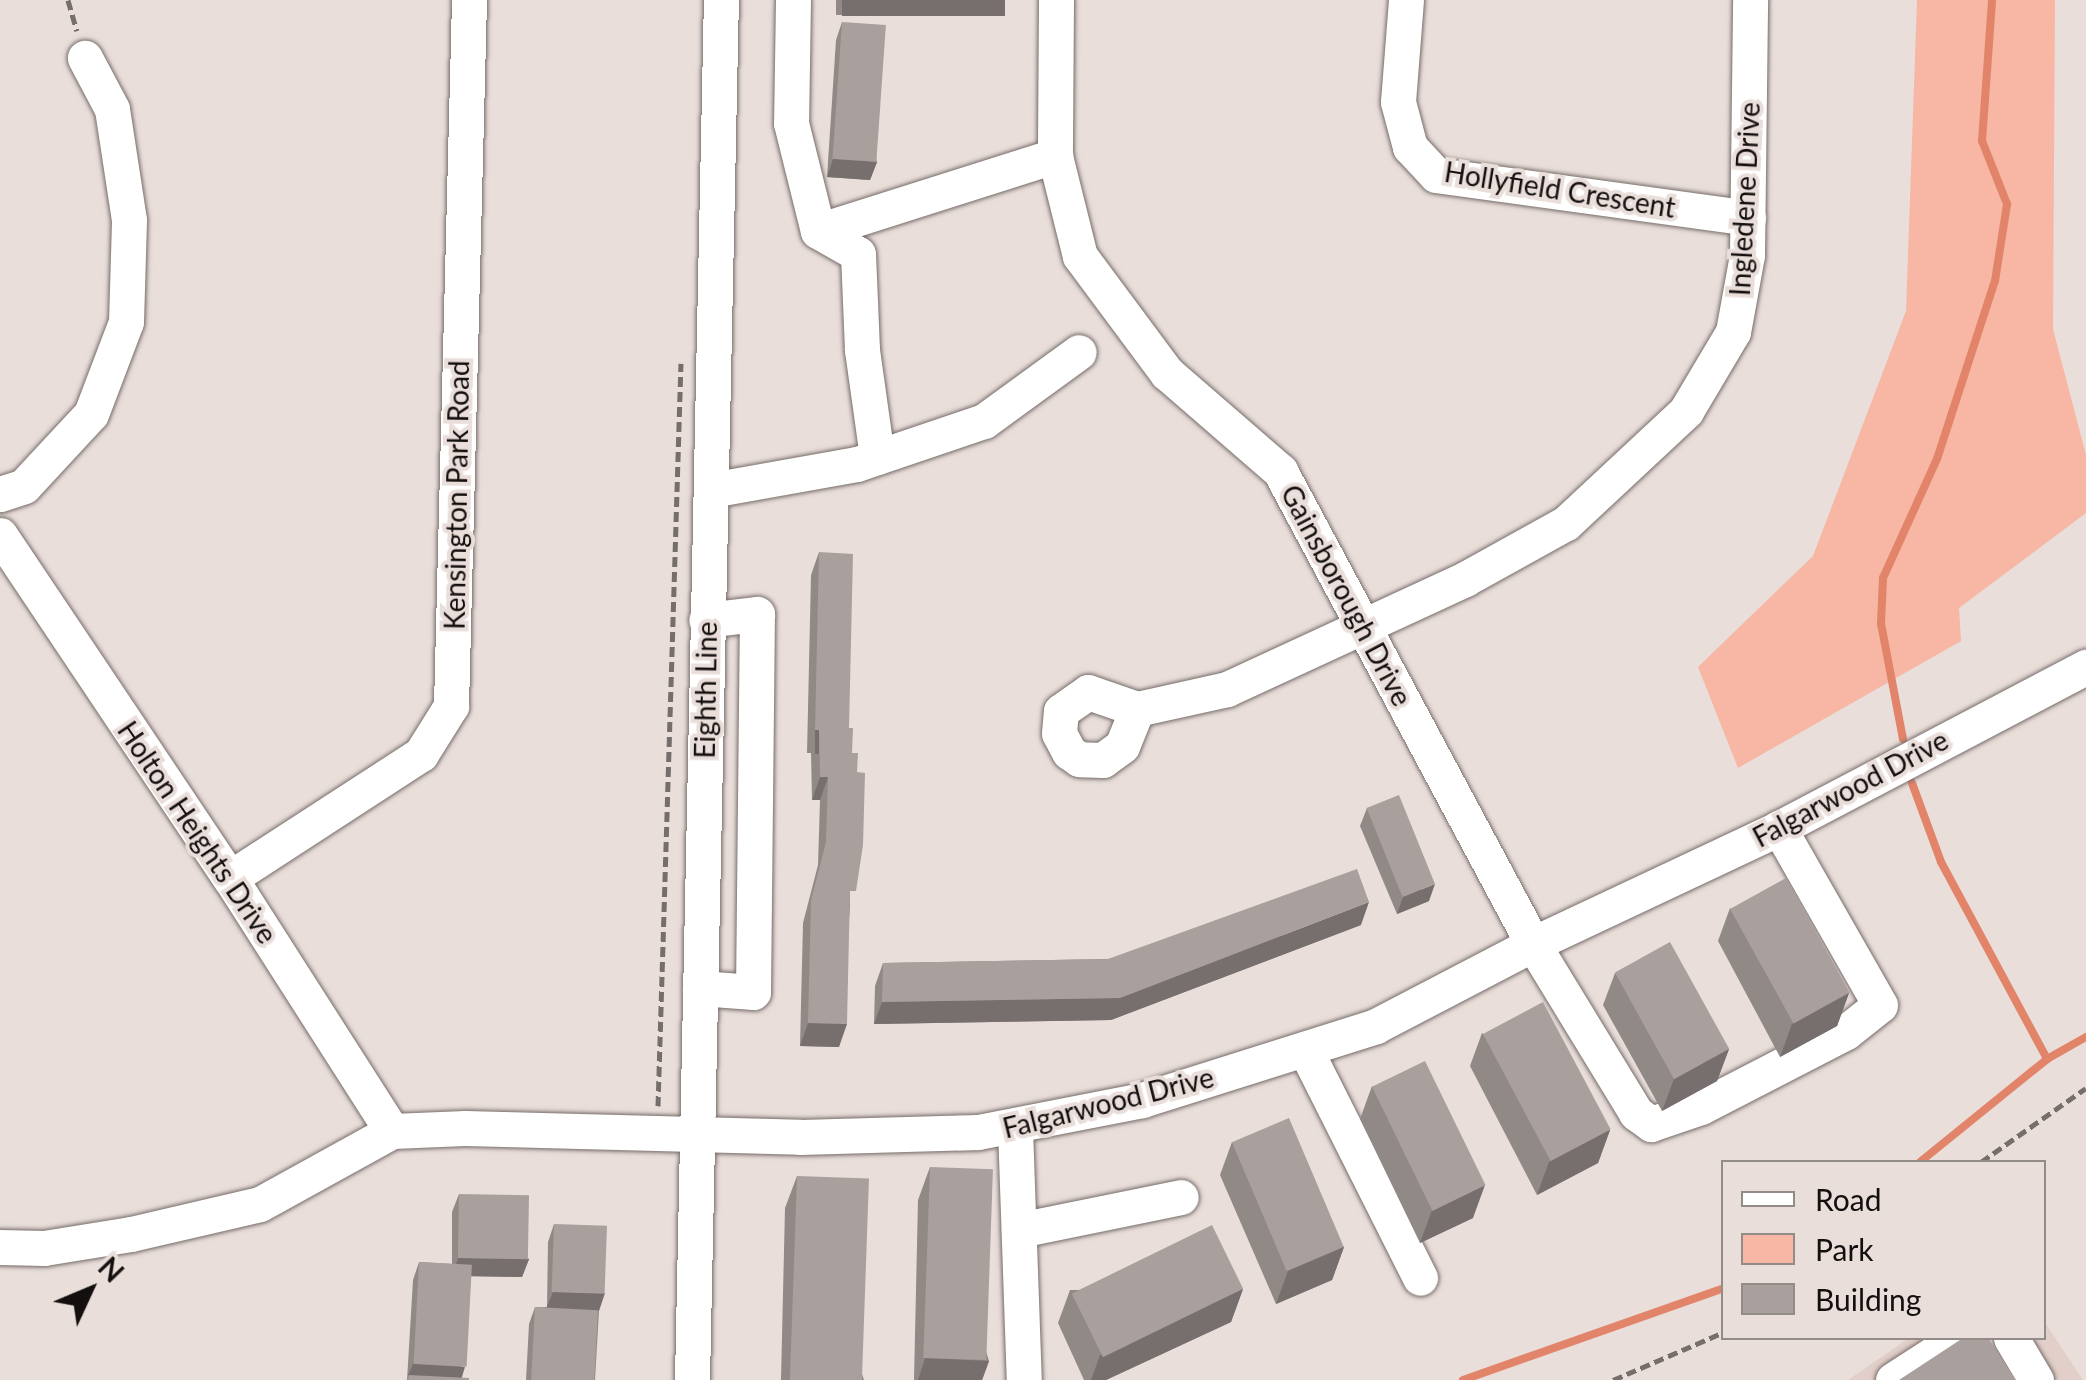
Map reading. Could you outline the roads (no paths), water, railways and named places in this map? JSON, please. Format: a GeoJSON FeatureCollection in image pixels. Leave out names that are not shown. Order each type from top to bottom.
{"type":"FeatureCollection","features":[{"type":"Feature","properties":{"kind":"street","name":"Kensington Park Road"},"geometry":{"type":"LineString","coordinates":[[230,878],[421,754],[451,706],[469,0]]}},
{"type":"Feature","properties":{"kind":"street","name":"Eighth Line"},"geometry":{"type":"LineString","coordinates":[[692,1380],[721,0]]}},
{"type":"Feature","properties":{"kind":"street"},"geometry":{"type":"LineString","coordinates":[[793,0],[791,123],[818,230],[858,254],[862,350],[877,457]]}},
{"type":"Feature","properties":{"kind":"street","name":"Gainsborough Drive"},"geometry":{"type":"LineString","coordinates":[[1056,0],[1055,156],[1080,256],[1167,373],[1280,471],[1533,944],[1636,1113],[1651,1124],[1700,1107],[1846,1032],[1880,1005],[1780,828]]}},
{"type":"Feature","properties":{"kind":"street","name":"Hollyfield Crescent"},"geometry":{"type":"LineString","coordinates":[[1406,0],[1398,102],[1410,147],[1436,175],[1748,218]]}},
{"type":"Feature","properties":{"kind":"street","name":"Ingledene Drive"},"geometry":{"type":"LineString","coordinates":[[1137,708],[1227,689],[1364,622],[1465,579],[1566,524],[1686,411],[1734,332],[1748,218],[1750,0]]}},
{"type":"Feature","properties":{"kind":"street"},"geometry":{"type":"LineString","coordinates":[[0,494],[24,486],[91,414],[126,322],[129,220],[118,146],[112,108],[85,58]]}},
{"type":"Feature","properties":{"kind":"street"},"geometry":{"type":"LineString","coordinates":[[818,230],[1055,156]]}},
{"type":"Feature","properties":{"kind":"street"},"geometry":{"type":"LineString","coordinates":[[711,490],[877,457],[984,421],[1079,352]]}},
{"type":"Feature","properties":{"kind":"street","name":"Holton Heights Drive"},"geometry":{"type":"LineString","coordinates":[[0,535],[230,878],[392,1131]]}},
{"type":"Feature","properties":{"kind":"street"},"geometry":{"type":"LineString","coordinates":[[700,988],[752,992],[757,614],[706,620]]}},
{"type":"Feature","properties":{"kind":"street","name":"Falgarwood Drive"},"geometry":{"type":"LineString","coordinates":[[0,1248],[44,1248],[96,1240],[260,1204],[392,1131],[800,1137],[1015,1128],[1142,1100],[1376,1026],[1533,944],[1780,828],[2086,666]]}},
{"type":"Feature","properties":{"kind":"street"},"geometry":{"type":"LineString","coordinates":[[1305,1049],[1420,1278]]}},
{"type":"Feature","properties":{"kind":"street"},"geometry":{"type":"LineString","coordinates":[[1015,1128],[1024,1380]]}},
{"type":"Feature","properties":{"kind":"street"},"geometry":{"type":"LineString","coordinates":[[1019,1230],[1181,1197]]}},
{"type":"Feature","properties":{"kind":"street"},"geometry":{"type":"LineString","coordinates":[[1892,1380],[1955,1340]]}},
{"type":"Feature","properties":{"kind":"street"},"geometry":{"type":"LineString","coordinates":[[2012,1340],[2036,1380]]}},
{"type":"Feature","properties":{"kind":"waterway"},"geometry":{"type":"LineString","coordinates":[[1903,739],[1881,624],[1883,578],[1937,459],[1995,281],[2007,204],[1982,141],[1992,0]]}},
{"type":"Feature","properties":{"kind":"waterway"},"geometry":{"type":"LineString","coordinates":[[1912,783],[1941,862],[2047,1059]]}},
{"type":"Feature","properties":{"kind":"waterway"},"geometry":{"type":"LineString","coordinates":[[1922,1160],[2047,1059],[2086,1037]]}},
{"type":"Feature","properties":{"kind":"waterway"},"geometry":{"type":"LineString","coordinates":[[1463,1380],[1721,1289]]}}]}
